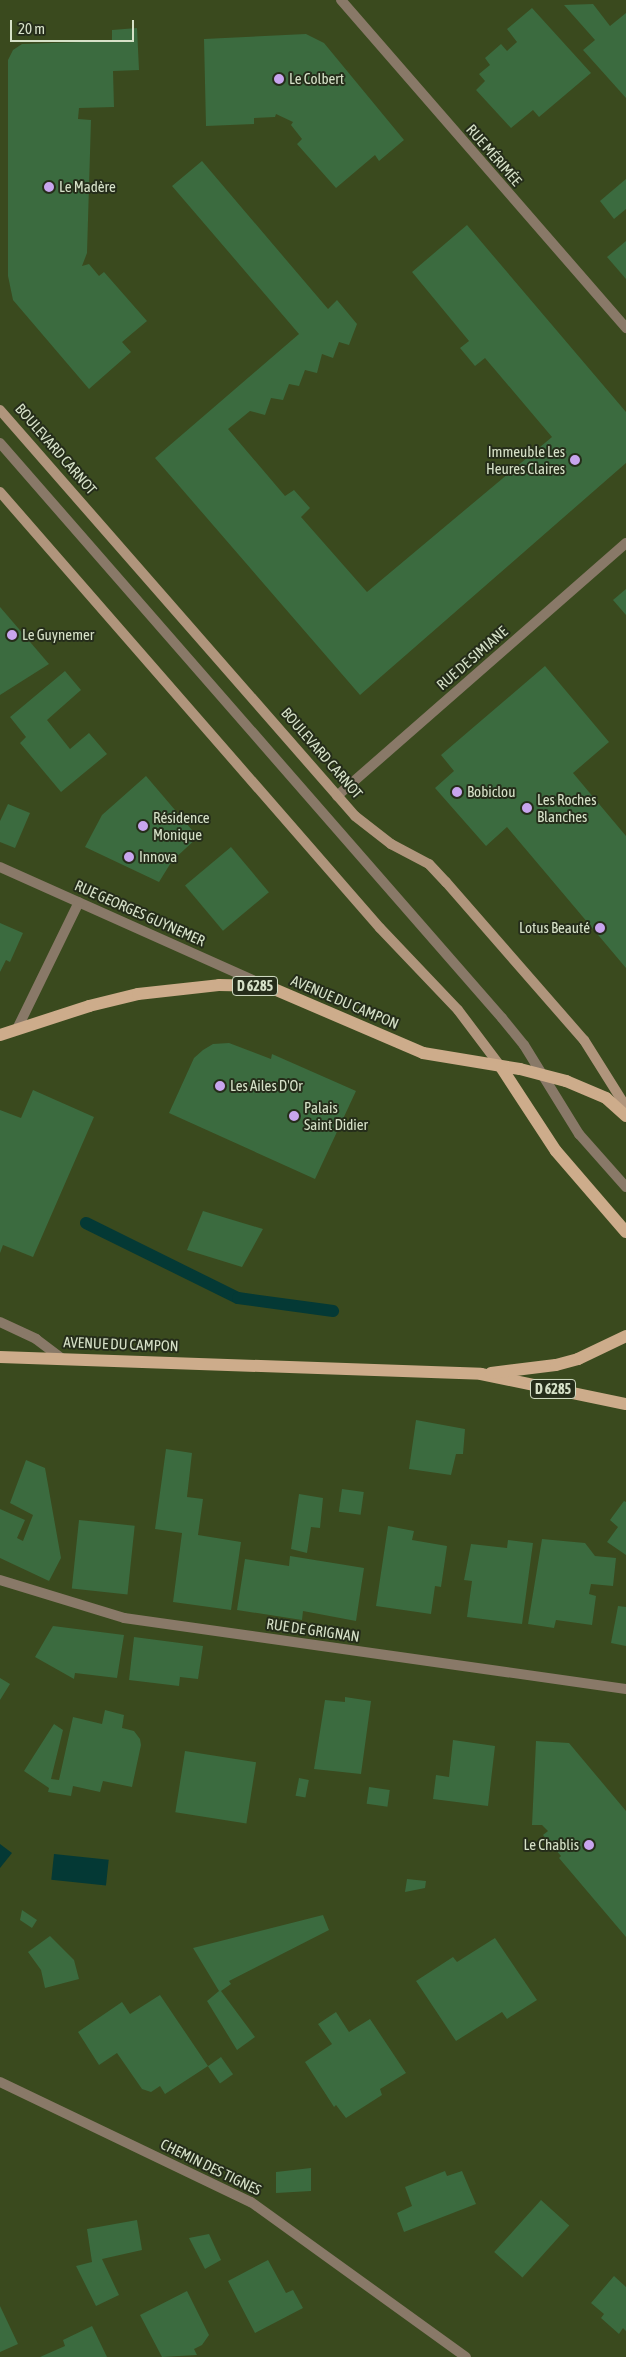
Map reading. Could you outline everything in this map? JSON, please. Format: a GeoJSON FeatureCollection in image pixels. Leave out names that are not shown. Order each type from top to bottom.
{"type":"FeatureCollection","features":[{"type":"Feature","properties":{"kind":"main road","name":"BOULEVARD CARNOT"},"geometry":{"type":"LineString","coordinates":[[0,410],[337,796],[375,833],[429,864],[446,882],[584,1040],[626,1107]]}},
{"type":"Feature","properties":{"kind":"main road"},"geometry":{"type":"LineString","coordinates":[[0,492],[380,928],[458,1010],[501,1067],[556,1151],[626,1232]]}},
{"type":"Feature","properties":{"kind":"main road","name":"AVENUE DU CAMPON"},"geometry":{"type":"LineString","coordinates":[[0,1035],[89,1006],[138,994],[219,985],[267,986],[423,1053],[501,1067]]}},
{"type":"Feature","properties":{"kind":"main road"},"geometry":{"type":"LineString","coordinates":[[501,1067],[566,1081],[606,1098],[626,1116]]}},
{"type":"Feature","properties":{"kind":"main road","name":"AVENUE DU CAMPON"},"geometry":{"type":"LineString","coordinates":[[0,1357],[481,1374],[556,1365],[578,1359],[626,1336]]}},
{"type":"Feature","properties":{"kind":"main road","name":"AVENUE DU CAMPON"},"geometry":{"type":"LineString","coordinates":[[481,1374],[626,1404]]}},
{"type":"Feature","properties":{"kind":"street","name":"RUE MÉRIMÉE"},"geometry":{"type":"LineString","coordinates":[[341,0],[626,328]]}},
{"type":"Feature","properties":{"kind":"street"},"geometry":{"type":"LineString","coordinates":[[0,443],[502,1018],[524,1045],[579,1134],[626,1187]]}},
{"type":"Feature","properties":{"kind":"street","name":"RUE DE SIMIANE"},"geometry":{"type":"LineString","coordinates":[[337,796],[626,543]]}},
{"type":"Feature","properties":{"kind":"street","name":"RUE GEORGES GUYNEMER"},"geometry":{"type":"LineString","coordinates":[[0,867],[267,986]]}},
{"type":"Feature","properties":{"kind":"street"},"geometry":{"type":"LineString","coordinates":[[17,1029],[79,902]]}},
{"type":"Feature","properties":{"kind":"street"},"geometry":{"type":"LineString","coordinates":[[0,1322],[36,1338],[63,1359]]}},
{"type":"Feature","properties":{"kind":"street","name":"RUE DE GRIGNAN"},"geometry":{"type":"LineString","coordinates":[[0,1580],[124,1618],[626,1689]]}},
{"type":"Feature","properties":{"kind":"street","name":"CHEMIN DES TIGNES"},"geometry":{"type":"LineString","coordinates":[[0,2082],[251,2202],[466,2357]]}},
{"type":"Feature","properties":{"kind":"water"},"geometry":{"type":"Polygon","coordinates":[[[0,1844],[12,1853],[0,1868],[0,1844]]]}},
{"type":"Feature","properties":{"kind":"water"},"geometry":{"type":"Polygon","coordinates":[[[54,1854],[109,1860],[106,1886],[51,1880],[54,1854]]]}},
{"type":"Feature","properties":{"kind":"building"},"geometry":{"type":"Polygon","coordinates":[[[593,4],[610,26],[626,13],[626,98],[583,50],[595,40],[564,5],[593,4]]]}},
{"type":"Feature","properties":{"kind":"building"},"geometry":{"type":"Polygon","coordinates":[[[532,8],[591,73],[539,117],[533,110],[511,128],[476,90],[485,81],[479,74],[490,65],[485,58],[501,44],[507,51],[517,42],[507,29],[532,8]]]}},
{"type":"Feature","properties":{"kind":"building","name":"Le Madère"},"geometry":{"type":"Polygon","coordinates":[[[137,28],[139,70],[113,71],[114,107],[79,108],[78,119],[91,120],[87,253],[82,266],[89,264],[99,276],[104,272],[147,321],[122,342],[131,352],[89,389],[13,300],[8,276],[8,60],[13,50],[22,44],[112,41],[112,30],[137,28]]]}},
{"type":"Feature","properties":{"kind":"building","name":"Le Colbert"},"geometry":{"type":"Polygon","coordinates":[[[306,34],[324,43],[404,140],[379,161],[375,155],[336,188],[297,144],[302,139],[291,125],[293,122],[276,114],[275,117],[254,118],[254,124],[206,126],[204,39],[306,34]]]}},
{"type":"Feature","properties":{"kind":"building","name":"Immeuble Les Heures Claires"},"geometry":{"type":"Polygon","coordinates":[[[202,161],[328,309],[337,300],[357,324],[349,345],[339,342],[333,358],[322,354],[317,373],[305,370],[299,386],[289,384],[283,400],[271,398],[265,415],[250,411],[228,429],[285,496],[294,490],[310,508],[301,517],[367,592],[552,437],[485,358],[475,366],[460,348],[469,341],[412,272],[467,225],[626,412],[626,463],[360,695],[155,458],[299,334],[172,186],[202,161]]]}},
{"type":"Feature","properties":{"kind":"building"},"geometry":{"type":"Polygon","coordinates":[[[626,179],[626,209],[614,219],[600,201],[626,179]]]}},
{"type":"Feature","properties":{"kind":"building"},"geometry":{"type":"Polygon","coordinates":[[[626,241],[626,279],[607,257],[626,241]]]}},
{"type":"Feature","properties":{"kind":"building"},"geometry":{"type":"Polygon","coordinates":[[[626,589],[626,615],[613,600],[626,589]]]}},
{"type":"Feature","properties":{"kind":"building","name":"Le Guynemer"},"geometry":{"type":"Polygon","coordinates":[[[0,607],[49,664],[0,695],[0,607]]]}},
{"type":"Feature","properties":{"kind":"building","name":"Les Roches Blanches"},"geometry":{"type":"Polygon","coordinates":[[[545,666],[609,742],[573,773],[626,836],[626,968],[507,827],[486,846],[435,788],[454,771],[441,755],[545,666]]]}},
{"type":"Feature","properties":{"kind":"building"},"geometry":{"type":"Polygon","coordinates":[[[65,671],[81,690],[47,720],[70,749],[89,733],[107,754],[61,792],[20,743],[26,737],[10,717],[65,671]]]}},
{"type":"Feature","properties":{"kind":"building","name":"Résidence Monique"},"geometry":{"type":"Polygon","coordinates":[[[146,776],[198,837],[172,861],[159,882],[85,847],[102,815],[146,776]]]}},
{"type":"Feature","properties":{"kind":"building"},"geometry":{"type":"Polygon","coordinates":[[[8,804],[30,813],[15,848],[0,842],[0,821],[8,804]]]}},
{"type":"Feature","properties":{"kind":"building"},"geometry":{"type":"Polygon","coordinates":[[[231,847],[269,892],[223,931],[185,886],[231,847]]]}},
{"type":"Feature","properties":{"kind":"building"},"geometry":{"type":"Polygon","coordinates":[[[0,923],[23,933],[10,962],[6,960],[0,972],[0,923]]]}},
{"type":"Feature","properties":{"kind":"building"},"geometry":{"type":"Polygon","coordinates":[[[229,1043],[271,1059],[272,1054],[356,1091],[315,1179],[169,1113],[194,1058],[213,1044],[229,1043]]]}},
{"type":"Feature","properties":{"kind":"building"},"geometry":{"type":"Polygon","coordinates":[[[33,1090],[94,1117],[33,1257],[3,1245],[0,1253],[0,1110],[21,1118],[33,1090]]]}},
{"type":"Feature","properties":{"kind":"building"},"geometry":{"type":"Polygon","coordinates":[[[203,1211],[263,1229],[242,1267],[187,1250],[203,1211]]]}},
{"type":"Feature","properties":{"kind":"building"},"geometry":{"type":"Polygon","coordinates":[[[416,1420],[465,1429],[463,1454],[456,1454],[451,1475],[409,1469],[416,1420]]]}},
{"type":"Feature","properties":{"kind":"building"},"geometry":{"type":"Polygon","coordinates":[[[166,1449],[192,1453],[187,1497],[203,1499],[198,1535],[241,1542],[231,1610],[173,1602],[182,1533],[155,1529],[166,1449]]]}},
{"type":"Feature","properties":{"kind":"building"},"geometry":{"type":"Polygon","coordinates":[[[26,1460],[45,1468],[61,1558],[49,1581],[0,1558],[0,1509],[25,1520],[17,1538],[23,1541],[33,1515],[10,1503],[26,1460]]]}},
{"type":"Feature","properties":{"kind":"building"},"geometry":{"type":"Polygon","coordinates":[[[342,1489],[364,1492],[361,1515],[339,1512],[342,1489]]]}},
{"type":"Feature","properties":{"kind":"building"},"geometry":{"type":"Polygon","coordinates":[[[299,1494],[323,1498],[320,1528],[311,1527],[307,1553],[291,1549],[299,1494]]]}},
{"type":"Feature","properties":{"kind":"building"},"geometry":{"type":"Polygon","coordinates":[[[624,1501],[626,1502],[626,1555],[607,1542],[618,1527],[610,1520],[624,1501]]]}},
{"type":"Feature","properties":{"kind":"building"},"geometry":{"type":"Polygon","coordinates":[[[79,1520],[135,1526],[127,1594],[72,1589],[79,1520]]]}},
{"type":"Feature","properties":{"kind":"building"},"geometry":{"type":"Polygon","coordinates":[[[388,1526],[414,1531],[412,1540],[447,1546],[441,1587],[435,1586],[431,1614],[376,1606],[388,1526]]]}},
{"type":"Feature","properties":{"kind":"building"},"geometry":{"type":"Polygon","coordinates":[[[542,1539],[585,1543],[595,1556],[616,1558],[613,1586],[591,1584],[589,1594],[596,1596],[592,1625],[556,1620],[554,1628],[528,1624],[542,1539]]]}},
{"type":"Feature","properties":{"kind":"building"},"geometry":{"type":"Polygon","coordinates":[[[508,1540],[533,1543],[522,1624],[467,1617],[472,1581],[464,1580],[471,1544],[507,1548],[508,1540]]]}},
{"type":"Feature","properties":{"kind":"building"},"geometry":{"type":"Polygon","coordinates":[[[290,1556],[364,1568],[356,1621],[303,1611],[302,1620],[237,1610],[245,1559],[289,1566],[290,1556]]]}},
{"type":"Feature","properties":{"kind":"building"},"geometry":{"type":"Polygon","coordinates":[[[618,1606],[626,1607],[626,1646],[611,1643],[618,1606]]]}},
{"type":"Feature","properties":{"kind":"building"},"geometry":{"type":"Polygon","coordinates":[[[53,1626],[124,1635],[117,1678],[75,1673],[74,1679],[35,1657],[53,1626]]]}},
{"type":"Feature","properties":{"kind":"building"},"geometry":{"type":"Polygon","coordinates":[[[134,1637],[203,1646],[198,1679],[180,1677],[179,1686],[129,1680],[134,1637]]]}},
{"type":"Feature","properties":{"kind":"building"},"geometry":{"type":"Polygon","coordinates":[[[0,1678],[10,1684],[0,1700],[0,1678]]]}},
{"type":"Feature","properties":{"kind":"building"},"geometry":{"type":"Polygon","coordinates":[[[345,1697],[371,1701],[361,1774],[314,1769],[325,1700],[345,1702],[345,1697]]]}},
{"type":"Feature","properties":{"kind":"building"},"geometry":{"type":"Polygon","coordinates":[[[105,1710],[124,1715],[122,1728],[134,1731],[140,1739],[141,1745],[132,1787],[103,1781],[100,1792],[73,1786],[71,1796],[48,1792],[49,1788],[24,1771],[54,1724],[63,1730],[51,1779],[59,1780],[73,1717],[102,1724],[105,1710]]]}},
{"type":"Feature","properties":{"kind":"building"},"geometry":{"type":"Polygon","coordinates":[[[453,1740],[495,1746],[488,1806],[433,1799],[436,1775],[449,1777],[453,1740]]]}},
{"type":"Feature","properties":{"kind":"building","name":"Le Chablis"},"geometry":{"type":"Polygon","coordinates":[[[536,1741],[569,1743],[626,1811],[626,1937],[559,1858],[561,1856],[543,1835],[548,1831],[542,1825],[532,1825],[536,1741]]]}},
{"type":"Feature","properties":{"kind":"building"},"geometry":{"type":"Polygon","coordinates":[[[185,1751],[256,1762],[246,1823],[175,1812],[185,1751]]]}},
{"type":"Feature","properties":{"kind":"building"},"geometry":{"type":"Polygon","coordinates":[[[299,1778],[309,1780],[305,1798],[296,1796],[299,1778]]]}},
{"type":"Feature","properties":{"kind":"building"},"geometry":{"type":"Polygon","coordinates":[[[369,1787],[390,1790],[387,1807],[367,1804],[369,1787]]]}},
{"type":"Feature","properties":{"kind":"building"},"geometry":{"type":"Polygon","coordinates":[[[407,1879],[426,1881],[425,1888],[405,1892],[407,1879]]]}},
{"type":"Feature","properties":{"kind":"building"},"geometry":{"type":"Polygon","coordinates":[[[22,1910],[37,1920],[32,1928],[20,1920],[22,1910]]]}},
{"type":"Feature","properties":{"kind":"building"},"geometry":{"type":"Polygon","coordinates":[[[323,1915],[329,1930],[229,1981],[231,1984],[221,1991],[255,2037],[237,2050],[207,2001],[219,1991],[193,1948],[323,1915]]]}},
{"type":"Feature","properties":{"kind":"building"},"geometry":{"type":"Polygon","coordinates":[[[50,1936],[74,1960],[79,1979],[45,1988],[41,1970],[28,1952],[50,1936]]]}},
{"type":"Feature","properties":{"kind":"building"},"geometry":{"type":"Polygon","coordinates":[[[495,1938],[537,2000],[507,2019],[502,2012],[456,2041],[416,1981],[453,1957],[457,1962],[495,1938]]]}},
{"type":"Feature","properties":{"kind":"building"},"geometry":{"type":"Polygon","coordinates":[[[160,1995],[208,2066],[165,2094],[160,2086],[151,2092],[142,2089],[117,2053],[99,2065],[78,2032],[122,2002],[130,2014],[160,1995]]]}},
{"type":"Feature","properties":{"kind":"building"},"geometry":{"type":"Polygon","coordinates":[[[336,2012],[349,2032],[370,2019],[406,2073],[380,2089],[382,2095],[346,2118],[336,2105],[334,2107],[305,2062],[332,2044],[318,2024],[336,2012]]]}},
{"type":"Feature","properties":{"kind":"building"},"geometry":{"type":"Polygon","coordinates":[[[221,2057],[233,2074],[220,2083],[208,2066],[221,2057]]]}},
{"type":"Feature","properties":{"kind":"building"},"geometry":{"type":"Polygon","coordinates":[[[311,2168],[311,2191],[276,2193],[276,2172],[311,2168]]]}},
{"type":"Feature","properties":{"kind":"building"},"geometry":{"type":"Polygon","coordinates":[[[445,2171],[447,2176],[462,2171],[476,2204],[404,2232],[397,2213],[412,2206],[405,2187],[445,2171]]]}},
{"type":"Feature","properties":{"kind":"building"},"geometry":{"type":"Polygon","coordinates":[[[541,2200],[569,2225],[522,2277],[494,2252],[541,2200]]]}},
{"type":"Feature","properties":{"kind":"building"},"geometry":{"type":"Polygon","coordinates":[[[137,2220],[142,2250],[102,2259],[119,2295],[96,2306],[76,2266],[92,2262],[87,2229],[137,2220]]]}},
{"type":"Feature","properties":{"kind":"building"},"geometry":{"type":"Polygon","coordinates":[[[209,2234],[221,2260],[205,2269],[189,2238],[209,2234]]]}},
{"type":"Feature","properties":{"kind":"building"},"geometry":{"type":"Polygon","coordinates":[[[268,2260],[286,2293],[293,2290],[303,2308],[255,2333],[228,2281],[268,2260]]]}},
{"type":"Feature","properties":{"kind":"building"},"geometry":{"type":"Polygon","coordinates":[[[614,2276],[626,2287],[626,2331],[623,2328],[619,2334],[601,2318],[604,2314],[591,2303],[614,2276]]]}},
{"type":"Feature","properties":{"kind":"building"},"geometry":{"type":"Polygon","coordinates":[[[187,2291],[209,2335],[202,2345],[194,2349],[197,2355],[162,2357],[140,2315],[187,2291]]]}},
{"type":"Feature","properties":{"kind":"building"},"geometry":{"type":"Polygon","coordinates":[[[0,2306],[18,2344],[0,2352],[0,2306]]]}},
{"type":"Feature","properties":{"kind":"building"},"geometry":{"type":"Polygon","coordinates":[[[92,2326],[107,2357],[40,2357],[65,2346],[63,2340],[92,2326]]]}},
{"type":"Feature","properties":{"kind":"waterway"},"geometry":{"type":"LineString","coordinates":[[86,1223],[238,1298],[333,1311]]}},
{"type":"Feature","properties":{"kind":"place","name":"Le Colbert"},"geometry":{"type":"Point","coordinates":[279,79]}},
{"type":"Feature","properties":{"kind":"place","name":"Le Madère"},"geometry":{"type":"Point","coordinates":[49,187]}},
{"type":"Feature","properties":{"kind":"place","name":"Immeuble Les Heures Claires"},"geometry":{"type":"Point","coordinates":[575,460]}},
{"type":"Feature","properties":{"kind":"place","name":"Le Guynemer"},"geometry":{"type":"Point","coordinates":[12,635]}},
{"type":"Feature","properties":{"kind":"place","name":"Bobiclou"},"geometry":{"type":"Point","coordinates":[457,792]}},
{"type":"Feature","properties":{"kind":"place","name":"Les Roches Blanches"},"geometry":{"type":"Point","coordinates":[527,808]}},
{"type":"Feature","properties":{"kind":"place","name":"Résidence Monique"},"geometry":{"type":"Point","coordinates":[143,826]}},
{"type":"Feature","properties":{"kind":"place","name":"Innova"},"geometry":{"type":"Point","coordinates":[129,857]}},
{"type":"Feature","properties":{"kind":"place","name":"Lotus Beauté"},"geometry":{"type":"Point","coordinates":[600,928]}},
{"type":"Feature","properties":{"kind":"place","name":"Les Ailes D'Or"},"geometry":{"type":"Point","coordinates":[220,1086]}},
{"type":"Feature","properties":{"kind":"place","name":"Palais Saint Didier"},"geometry":{"type":"Point","coordinates":[294,1116]}},
{"type":"Feature","properties":{"kind":"place","name":"Le Chablis"},"geometry":{"type":"Point","coordinates":[589,1845]}}]}
